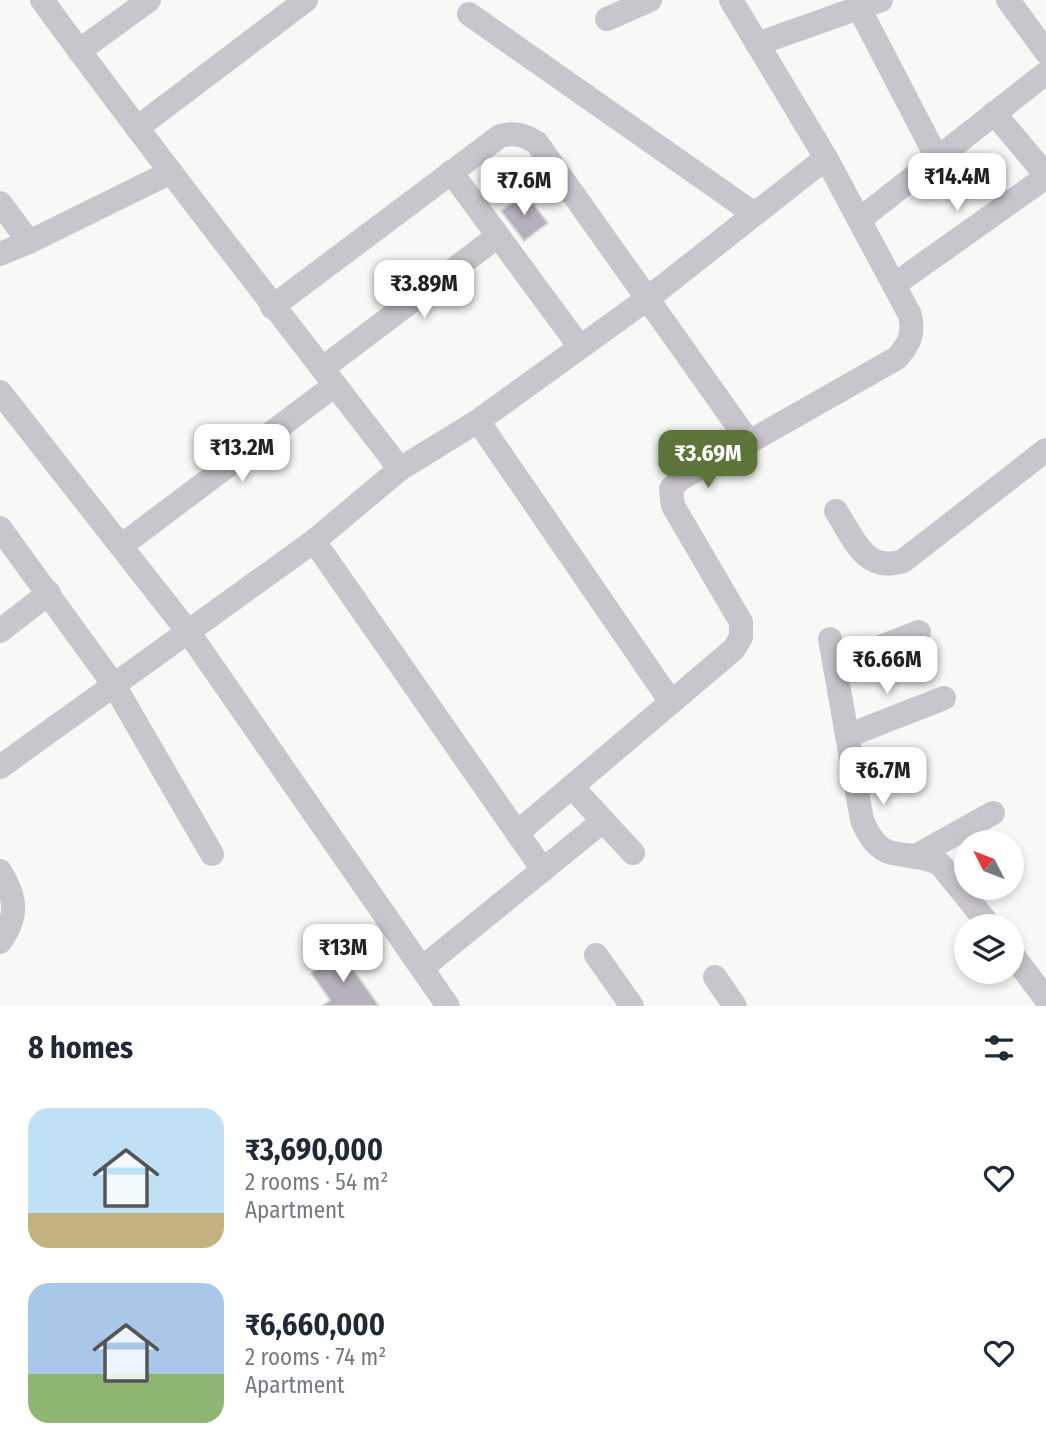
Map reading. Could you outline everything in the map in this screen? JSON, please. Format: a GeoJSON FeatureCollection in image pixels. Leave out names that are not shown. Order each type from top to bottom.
{"type":"FeatureCollection","features":[{"type":"Feature","properties":{"kind":"street"},"geometry":{"type":"LineString","coordinates":[[42,0],[272,307],[400,469]]}},
{"type":"Feature","properties":{"kind":"street"},"geometry":{"type":"LineString","coordinates":[[79,51],[149,0]]}},
{"type":"Feature","properties":{"kind":"street"},"geometry":{"type":"LineString","coordinates":[[137,128],[306,0]]}},
{"type":"Feature","properties":{"kind":"street"},"geometry":{"type":"LineString","coordinates":[[607,19],[650,0]]}},
{"type":"Feature","properties":{"kind":"street"},"geometry":{"type":"LineString","coordinates":[[517,833],[734,649],[741,637],[741,622],[673,506],[671,489],[680,480],[897,358],[909,344],[913,330],[910,315],[826,158],[731,0]]}},
{"type":"Feature","properties":{"kind":"street"},"geometry":{"type":"LineString","coordinates":[[1007,0],[1046,52]]}},
{"type":"Feature","properties":{"kind":"street"},"geometry":{"type":"LineString","coordinates":[[757,44],[870,4],[937,158]]}},
{"type":"Feature","properties":{"kind":"street"},"geometry":{"type":"LineString","coordinates":[[469,14],[753,213]]}},
{"type":"Feature","properties":{"kind":"street"},"geometry":{"type":"LineString","coordinates":[[859,220],[1046,73]]}},
{"type":"Feature","properties":{"kind":"street"},"geometry":{"type":"LineString","coordinates":[[894,285],[1046,176],[994,113]]}},
{"type":"Feature","properties":{"kind":"street"},"geometry":{"type":"LineString","coordinates":[[272,307],[500,136],[511,133],[525,135],[537,142],[750,442]]}},
{"type":"Feature","properties":{"kind":"street"},"geometry":{"type":"LineString","coordinates":[[0,766],[314,541],[400,469],[478,421],[646,299],[826,158]]}},
{"type":"Feature","properties":{"kind":"street"},"geometry":{"type":"LineString","coordinates":[[0,254],[171,172]]}},
{"type":"Feature","properties":{"kind":"street"},"geometry":{"type":"LineString","coordinates":[[451,172],[580,347]]}},
{"type":"Feature","properties":{"kind":"street"},"geometry":{"type":"LineString","coordinates":[[0,203],[29,242]]}},
{"type":"Feature","properties":{"kind":"street"},"geometry":{"type":"LineString","coordinates":[[121,546],[498,236]]}},
{"type":"Feature","properties":{"kind":"street"},"geometry":{"type":"LineString","coordinates":[[0,392],[189,633],[448,1006]]}},
{"type":"Feature","properties":{"kind":"street"},"geometry":{"type":"LineString","coordinates":[[478,421],[671,702]]}},
{"type":"Feature","properties":{"kind":"street"},"geometry":{"type":"LineString","coordinates":[[836,511],[862,551],[871,560],[889,566],[902,561],[1046,450]]}},
{"type":"Feature","properties":{"kind":"street"},"geometry":{"type":"LineString","coordinates":[[0,528],[114,685],[212,854]]}},
{"type":"Feature","properties":{"kind":"street"},"geometry":{"type":"LineString","coordinates":[[314,541],[542,870]]}},
{"type":"Feature","properties":{"kind":"street"},"geometry":{"type":"LineString","coordinates":[[0,631],[49,593]]}},
{"type":"Feature","properties":{"kind":"street"},"geometry":{"type":"LineString","coordinates":[[835,665],[919,632]]}},
{"type":"Feature","properties":{"kind":"street"},"geometry":{"type":"LineString","coordinates":[[830,639],[862,820],[869,837],[892,854],[929,859],[940,864],[981,914]]}},
{"type":"Feature","properties":{"kind":"street"},"geometry":{"type":"LineString","coordinates":[[847,736],[944,698]]}},
{"type":"Feature","properties":{"kind":"street"},"geometry":{"type":"LineString","coordinates":[[572,787],[633,853]]}},
{"type":"Feature","properties":{"kind":"street"},"geometry":{"type":"LineString","coordinates":[[914,857],[993,813]]}},
{"type":"Feature","properties":{"kind":"street"},"geometry":{"type":"LineString","coordinates":[[422,968],[603,821]]}},
{"type":"Feature","properties":{"kind":"street"},"geometry":{"type":"LineString","coordinates":[[0,871],[10,887],[14,911],[9,929],[0,942]]}},
{"type":"Feature","properties":{"kind":"street"},"geometry":{"type":"LineString","coordinates":[[596,955],[632,1006]]}},
{"type":"Feature","properties":{"kind":"street"},"geometry":{"type":"LineString","coordinates":[[1024,970],[1046,999]]}},
{"type":"Feature","properties":{"kind":"street"},"geometry":{"type":"LineString","coordinates":[[715,977],[735,1006]]}},
{"type":"Feature","properties":{"kind":"building"},"geometry":{"type":"Polygon","coordinates":[[[525,193],[548,223],[524,241],[501,211],[525,193]]]}},
{"type":"Feature","properties":{"kind":"building"},"geometry":{"type":"Polygon","coordinates":[[[341,952],[379,1006],[322,1006],[330,1000],[311,973],[341,952]]]}}]}
